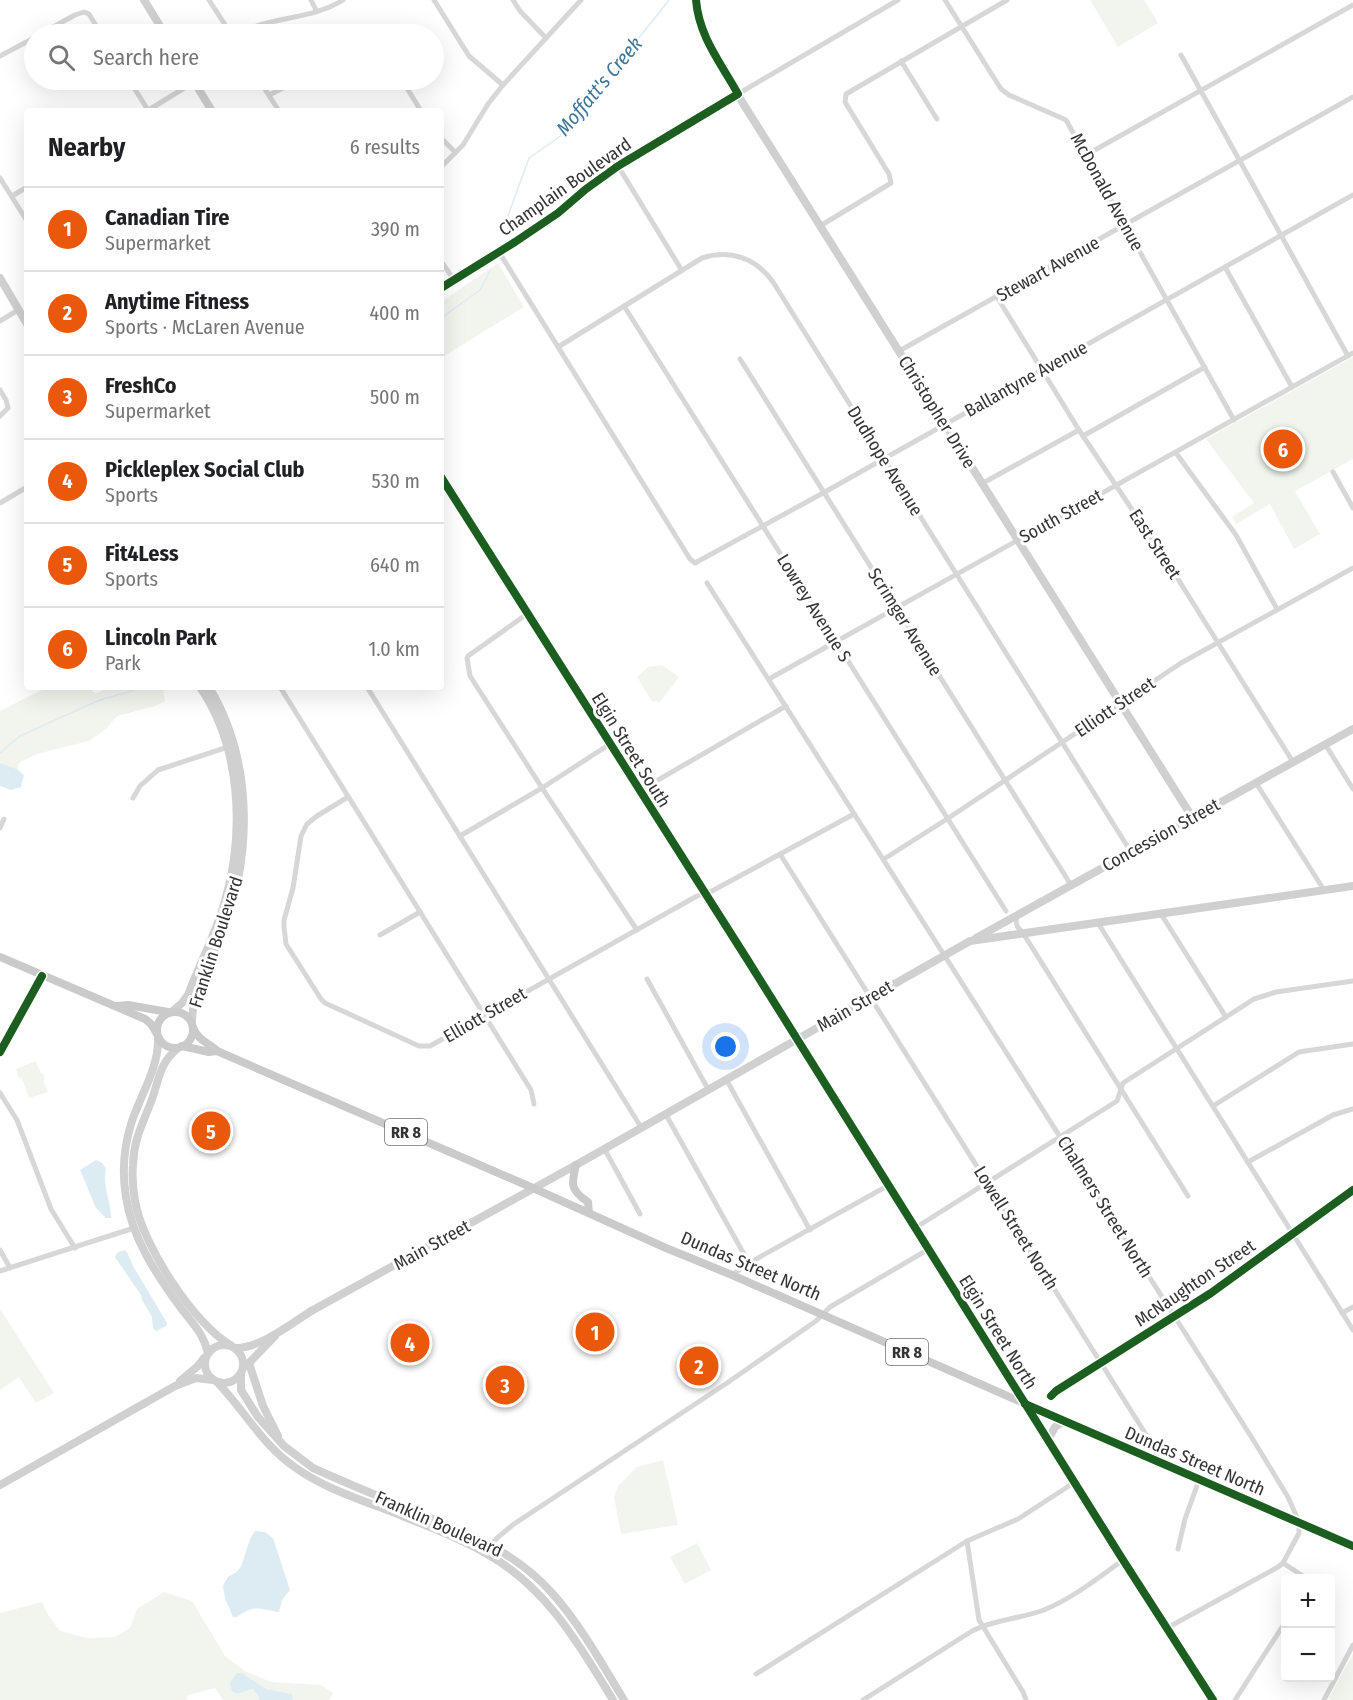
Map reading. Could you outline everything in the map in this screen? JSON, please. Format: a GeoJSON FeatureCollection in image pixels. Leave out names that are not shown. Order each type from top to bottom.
{"type":"FeatureCollection","features":[{"type":"Feature","properties":{"kind":"main road"},"geometry":{"type":"LineString","coordinates":[[144,0],[159,24]]}},
{"type":"Feature","properties":{"kind":"main road","name":"Christopher Drive"},"geometry":{"type":"LineString","coordinates":[[696,0],[705,39],[738,94],[1192,817]]}},
{"type":"Feature","properties":{"kind":"main road"},"geometry":{"type":"LineString","coordinates":[[199,90],[210,108]]}},
{"type":"Feature","properties":{"kind":"main road","name":"Champlain Boulevard"},"geometry":{"type":"LineString","coordinates":[[444,286],[564,209],[586,189],[618,166],[738,94]]}},
{"type":"Feature","properties":{"kind":"main road"},"geometry":{"type":"LineString","coordinates":[[0,278],[24,319]]}},
{"type":"Feature","properties":{"kind":"main road","name":"Elgin Street South"},"geometry":{"type":"LineString","coordinates":[[444,482],[797,1039]]}},
{"type":"Feature","properties":{"kind":"main road","name":"Franklin Boulevard"},"geometry":{"type":"LineString","coordinates":[[170,1012],[188,995],[221,914],[232,874],[236,844],[237,814],[231,747],[202,690]]}},
{"type":"Feature","properties":{"kind":"main road","name":"Franklin Boulevard"},"geometry":{"type":"LineString","coordinates":[[192,1025],[195,996],[225,923],[240,873],[244,821],[241,784],[220,707],[211,690]]}},
{"type":"Feature","properties":{"kind":"main road","name":"Concession Street"},"geometry":{"type":"LineString","coordinates":[[970,941],[1353,729]]}},
{"type":"Feature","properties":{"kind":"main road","name":"Main Street"},"geometry":{"type":"LineString","coordinates":[[234,1347],[250,1346],[278,1332],[313,1310],[576,1165],[970,941],[1353,886]]}},
{"type":"Feature","properties":{"kind":"main road"},"geometry":{"type":"LineString","coordinates":[[0,957],[147,1020],[166,1046],[180,1047]]}},
{"type":"Feature","properties":{"kind":"main road"},"geometry":{"type":"LineString","coordinates":[[0,1485],[175,1386],[196,1378],[230,1382],[242,1371],[243,1358],[234,1347],[207,1327],[183,1297],[149,1241],[135,1202],[133,1165],[139,1128],[162,1066],[169,1056],[189,1040],[192,1025],[182,1013],[128,1005],[117,1006]]}},
{"type":"Feature","properties":{"kind":"main road"},"geometry":{"type":"LineString","coordinates":[[170,1012],[159,1020],[156,1057],[131,1124],[126,1150],[126,1199],[140,1243],[162,1281],[201,1333],[207,1355],[206,1372],[215,1381]]}},
{"type":"Feature","properties":{"kind":"main road","name":"RR 8"},"geometry":{"type":"LineString","coordinates":[[192,1025],[200,1039],[218,1051],[533,1188]]}},
{"type":"Feature","properties":{"kind":"main road","name":"Elgin Street North"},"geometry":{"type":"LineString","coordinates":[[797,1039],[1025,1404]]}},
{"type":"Feature","properties":{"kind":"main road","name":"RR 8"},"geometry":{"type":"LineString","coordinates":[[180,1047],[209,1052],[218,1051]]}},
{"type":"Feature","properties":{"kind":"main road"},"geometry":{"type":"LineString","coordinates":[[576,1165],[572,1181],[573,1188],[588,1202],[589,1213]]}},
{"type":"Feature","properties":{"kind":"main road","name":"Dundas Street North"},"geometry":{"type":"LineString","coordinates":[[533,1188],[656,1244],[1353,1546]]}},
{"type":"Feature","properties":{"kind":"main road","name":"Main Street"},"geometry":{"type":"LineString","coordinates":[[242,1371],[278,1332]]}},
{"type":"Feature","properties":{"kind":"main road"},"geometry":{"type":"LineString","coordinates":[[175,1386],[216,1346],[227,1344],[234,1347]]}},
{"type":"Feature","properties":{"kind":"main road"},"geometry":{"type":"LineString","coordinates":[[249,1363],[267,1416],[284,1446]]}},
{"type":"Feature","properties":{"kind":"main road","name":"Franklin Boulevard"},"geometry":{"type":"LineString","coordinates":[[242,1371],[240,1383],[244,1396],[267,1429],[284,1446],[313,1468],[491,1544],[519,1563],[552,1593],[570,1615],[624,1700]]}},
{"type":"Feature","properties":{"kind":"main road","name":"Franklin Boulevard"},"geometry":{"type":"LineString","coordinates":[[215,1381],[231,1396],[264,1441],[296,1468],[325,1485],[463,1542],[486,1553],[514,1571],[535,1589],[568,1628],[612,1700]]}},
{"type":"Feature","properties":{"kind":"main road"},"geometry":{"type":"LineString","coordinates":[[1048,1440],[1055,1427],[1064,1421]]}},
{"type":"Feature","properties":{"kind":"street"},"geometry":{"type":"LineString","coordinates":[[209,0],[225,24]]}},
{"type":"Feature","properties":{"kind":"street"},"geometry":{"type":"LineString","coordinates":[[311,0],[316,10]]}},
{"type":"Feature","properties":{"kind":"street"},"geometry":{"type":"LineString","coordinates":[[261,24],[335,5],[343,0]]}},
{"type":"Feature","properties":{"kind":"street"},"geometry":{"type":"LineString","coordinates":[[434,0],[469,56],[503,85]]}},
{"type":"Feature","properties":{"kind":"street"},"geometry":{"type":"LineString","coordinates":[[513,0],[520,11],[546,38]]}},
{"type":"Feature","properties":{"kind":"street"},"geometry":{"type":"LineString","coordinates":[[444,164],[463,144],[503,85],[581,0]]}},
{"type":"Feature","properties":{"kind":"street","name":"Champlain Boulevard"},"geometry":{"type":"LineString","coordinates":[[738,94],[898,0]]}},
{"type":"Feature","properties":{"kind":"street","name":"McDonald Avenue"},"geometry":{"type":"LineString","coordinates":[[945,0],[1001,89],[1066,120],[1234,420]]}},
{"type":"Feature","properties":{"kind":"street"},"geometry":{"type":"LineString","coordinates":[[820,226],[891,183],[889,174],[845,102],[846,94],[1007,0]]}},
{"type":"Feature","properties":{"kind":"street"},"geometry":{"type":"LineString","coordinates":[[1086,155],[1353,5]]}},
{"type":"Feature","properties":{"kind":"street"},"geometry":{"type":"LineString","coordinates":[[58,24],[84,12],[89,14],[95,24]]}},
{"type":"Feature","properties":{"kind":"street"},"geometry":{"type":"LineString","coordinates":[[0,56],[24,43]]}},
{"type":"Feature","properties":{"kind":"street"},"geometry":{"type":"LineString","coordinates":[[1181,55],[1350,355]]}},
{"type":"Feature","properties":{"kind":"street"},"geometry":{"type":"LineString","coordinates":[[901,61],[937,119]]}},
{"type":"Feature","properties":{"kind":"street"},"geometry":{"type":"LineString","coordinates":[[135,90],[147,108]]}},
{"type":"Feature","properties":{"kind":"street"},"geometry":{"type":"LineString","coordinates":[[151,108],[179,90]]}},
{"type":"Feature","properties":{"kind":"street"},"geometry":{"type":"LineString","coordinates":[[265,90],[277,108]]}},
{"type":"Feature","properties":{"kind":"street"},"geometry":{"type":"LineString","coordinates":[[269,96],[280,90]]}},
{"type":"Feature","properties":{"kind":"street"},"geometry":{"type":"LineString","coordinates":[[408,90],[419,108]]}},
{"type":"Feature","properties":{"kind":"street","name":"Stewart Avenue"},"geometry":{"type":"LineString","coordinates":[[899,351],[1353,97]]}},
{"type":"Feature","properties":{"kind":"street"},"geometry":{"type":"LineString","coordinates":[[444,141],[455,152]]}},
{"type":"Feature","properties":{"kind":"street"},"geometry":{"type":"LineString","coordinates":[[618,166],[681,269]]}},
{"type":"Feature","properties":{"kind":"street"},"geometry":{"type":"LineString","coordinates":[[0,178],[24,216]]}},
{"type":"Feature","properties":{"kind":"street"},"geometry":{"type":"LineString","coordinates":[[12,196],[24,189]]}},
{"type":"Feature","properties":{"kind":"street","name":"Ballantyne Avenue"},"geometry":{"type":"LineString","coordinates":[[558,346],[690,559],[699,562],[1353,195]]}},
{"type":"Feature","properties":{"kind":"street"},"geometry":{"type":"LineString","coordinates":[[499,252],[558,346]]}},
{"type":"Feature","properties":{"kind":"street","name":"Dudhope Avenue"},"geometry":{"type":"LineString","coordinates":[[558,346],[702,258],[724,254],[743,257],[761,268],[773,282],[1131,852]]}},
{"type":"Feature","properties":{"kind":"street"},"geometry":{"type":"LineString","coordinates":[[444,265],[454,280]]}},
{"type":"Feature","properties":{"kind":"street"},"geometry":{"type":"LineString","coordinates":[[1225,267],[1292,387]]}},
{"type":"Feature","properties":{"kind":"street","name":"East Street"},"geometry":{"type":"LineString","coordinates":[[997,297],[1079,430],[1165,559],[1293,762]]}},
{"type":"Feature","properties":{"kind":"street","name":"Lowrey Avenue S"},"geometry":{"type":"LineString","coordinates":[[624,306],[1006,911]]}},
{"type":"Feature","properties":{"kind":"street"},"geometry":{"type":"LineString","coordinates":[[0,321],[18,310]]}},
{"type":"Feature","properties":{"kind":"street","name":"South Street"},"geometry":{"type":"LineString","coordinates":[[769,679],[1350,355]]}},
{"type":"Feature","properties":{"kind":"street","name":"Scrimger Avenue"},"geometry":{"type":"LineString","coordinates":[[740,359],[1071,885]]}},
{"type":"Feature","properties":{"kind":"street"},"geometry":{"type":"LineString","coordinates":[[1083,436],[1205,367]]}},
{"type":"Feature","properties":{"kind":"street"},"geometry":{"type":"LineString","coordinates":[[0,390],[9,408],[0,416]]}},
{"type":"Feature","properties":{"kind":"street"},"geometry":{"type":"LineString","coordinates":[[982,483],[1079,430]]}},
{"type":"Feature","properties":{"kind":"street"},"geometry":{"type":"LineString","coordinates":[[1176,453],[1236,535],[1277,609]]}},
{"type":"Feature","properties":{"kind":"street"},"geometry":{"type":"LineString","coordinates":[[1333,472],[1353,508]]}},
{"type":"Feature","properties":{"kind":"street"},"geometry":{"type":"LineString","coordinates":[[0,503],[24,489]]}},
{"type":"Feature","properties":{"kind":"street","name":"Elliott Street"},"geometry":{"type":"LineString","coordinates":[[884,859],[1181,663],[1353,568]]}},
{"type":"Feature","properties":{"kind":"street","name":"Chalmers Street North"},"geometry":{"type":"LineString","coordinates":[[707,583],[1285,1491],[1299,1522]]}},
{"type":"Feature","properties":{"kind":"street"},"geometry":{"type":"LineString","coordinates":[[526,614],[468,656],[467,666],[472,678],[542,788],[637,930]]}},
{"type":"Feature","properties":{"kind":"street"},"geometry":{"type":"LineString","coordinates":[[282,690],[531,1090],[534,1104]]}},
{"type":"Feature","properties":{"kind":"street"},"geometry":{"type":"LineString","coordinates":[[369,690],[641,1127]]}},
{"type":"Feature","properties":{"kind":"street"},"geometry":{"type":"LineString","coordinates":[[639,791],[786,706]]}},
{"type":"Feature","properties":{"kind":"street"},"geometry":{"type":"LineString","coordinates":[[460,836],[542,788],[610,744]]}},
{"type":"Feature","properties":{"kind":"street"},"geometry":{"type":"LineString","coordinates":[[1325,744],[1353,789]]}},
{"type":"Feature","properties":{"kind":"street"},"geometry":{"type":"LineString","coordinates":[[133,798],[140,786],[158,770],[231,747]]}},
{"type":"Feature","properties":{"kind":"street"},"geometry":{"type":"LineString","coordinates":[[1256,783],[1324,890]]}},
{"type":"Feature","properties":{"kind":"street","name":"Elliott Street"},"geometry":{"type":"LineString","coordinates":[[348,797],[317,816],[301,836],[293,888],[284,920],[285,938],[289,950],[325,1003],[419,1046],[430,1046],[697,896],[712,891],[854,814]]}},
{"type":"Feature","properties":{"kind":"street"},"geometry":{"type":"LineString","coordinates":[[0,828],[4,819]]}},
{"type":"Feature","properties":{"kind":"street","name":"Lowell Street North"},"geometry":{"type":"LineString","coordinates":[[780,854],[1154,1446],[1157,1460]]}},
{"type":"Feature","properties":{"kind":"street"},"geometry":{"type":"LineString","coordinates":[[380,935],[420,912]]}},
{"type":"Feature","properties":{"kind":"street"},"geometry":{"type":"LineString","coordinates":[[1018,914],[1017,926],[1188,1196]]}},
{"type":"Feature","properties":{"kind":"street"},"geometry":{"type":"LineString","coordinates":[[1161,914],[1226,1017]]}},
{"type":"Feature","properties":{"kind":"street"},"geometry":{"type":"LineString","coordinates":[[1098,923],[1353,1330]]}},
{"type":"Feature","properties":{"kind":"street"},"geometry":{"type":"LineString","coordinates":[[0,1052],[42,976]]}},
{"type":"Feature","properties":{"kind":"street"},"geometry":{"type":"LineString","coordinates":[[647,979],[708,1089]]}},
{"type":"Feature","properties":{"kind":"street"},"geometry":{"type":"LineString","coordinates":[[915,1228],[1117,1101],[1123,1083],[1254,999],[1264,995],[1353,981]]}},
{"type":"Feature","properties":{"kind":"street"},"geometry":{"type":"LineString","coordinates":[[1213,1106],[1299,1052],[1353,1044]]}},
{"type":"Feature","properties":{"kind":"street"},"geometry":{"type":"LineString","coordinates":[[726,1079],[810,1230]]}},
{"type":"Feature","properties":{"kind":"street"},"geometry":{"type":"LineString","coordinates":[[0,1093],[17,1120],[51,1209],[75,1248]]}},
{"type":"Feature","properties":{"kind":"street"},"geometry":{"type":"LineString","coordinates":[[1248,1162],[1333,1115],[1353,1109]]}},
{"type":"Feature","properties":{"kind":"street"},"geometry":{"type":"LineString","coordinates":[[665,1113],[749,1263]]}},
{"type":"Feature","properties":{"kind":"street"},"geometry":{"type":"LineString","coordinates":[[604,1148],[640,1214]]}},
{"type":"Feature","properties":{"kind":"street"},"geometry":{"type":"LineString","coordinates":[[732,1275],[749,1263],[889,1185]]}},
{"type":"Feature","properties":{"kind":"street","name":"McNaughton Street"},"geometry":{"type":"LineString","coordinates":[[1051,1396],[1211,1293],[1353,1190]]}},
{"type":"Feature","properties":{"kind":"street"},"geometry":{"type":"LineString","coordinates":[[0,1271],[134,1228]]}},
{"type":"Feature","properties":{"kind":"street"},"geometry":{"type":"LineString","coordinates":[[486,1553],[496,1538],[514,1524],[728,1383],[816,1321],[830,1306],[929,1249]]}},
{"type":"Feature","properties":{"kind":"street"},"geometry":{"type":"LineString","coordinates":[[0,1250],[10,1268]]}},
{"type":"Feature","properties":{"kind":"street"},"geometry":{"type":"LineString","coordinates":[[1342,1313],[1353,1307]]}},
{"type":"Feature","properties":{"kind":"street","name":"Elgin Street North"},"geometry":{"type":"LineString","coordinates":[[1025,1404],[1213,1700]]}},
{"type":"Feature","properties":{"kind":"street"},"geometry":{"type":"LineString","coordinates":[[1178,1549],[1185,1519],[1199,1480]]}},
{"type":"Feature","properties":{"kind":"street"},"geometry":{"type":"LineString","coordinates":[[756,1674],[966,1541],[1018,1519],[1075,1482]]}},
{"type":"Feature","properties":{"kind":"street"},"geometry":{"type":"LineString","coordinates":[[1167,1628],[1283,1563],[1299,1533],[1299,1522]]}},
{"type":"Feature","properties":{"kind":"street"},"geometry":{"type":"LineString","coordinates":[[966,1541],[978,1620],[1023,1692],[1025,1700]]}},
{"type":"Feature","properties":{"kind":"street"},"geometry":{"type":"LineString","coordinates":[[863,1700],[981,1626],[1044,1610],[1076,1593],[1123,1560]]}},
{"type":"Feature","properties":{"kind":"street"},"geometry":{"type":"LineString","coordinates":[[1283,1563],[1300,1574]]}},
{"type":"Feature","properties":{"kind":"street"},"geometry":{"type":"LineString","coordinates":[[1234,1700],[1281,1628]]}},
{"type":"Feature","properties":{"kind":"street"},"geometry":{"type":"LineString","coordinates":[[1324,1700],[1353,1645]]}},
{"type":"Feature","properties":{"kind":"shaded area"},"geometry":{"type":"Polygon","coordinates":[[[1090,0],[1144,0],[1158,23],[1118,47],[1090,0]]]}},
{"type":"Feature","properties":{"kind":"shaded area"},"geometry":{"type":"Polygon","coordinates":[[[498,263],[524,307],[444,356],[444,300],[498,263]]]}},
{"type":"Feature","properties":{"kind":"shaded area"},"geometry":{"type":"Polygon","coordinates":[[[1353,357],[1353,459],[1295,491],[1320,534],[1294,549],[1270,504],[1236,524],[1232,517],[1254,503],[1206,439],[1353,357]]]}},
{"type":"Feature","properties":{"kind":"shaded area"},"geometry":{"type":"Polygon","coordinates":[[[662,665],[679,677],[660,702],[652,701],[637,677],[648,667],[662,665]]]}},
{"type":"Feature","properties":{"kind":"shaded area"},"geometry":{"type":"Polygon","coordinates":[[[42,690],[92,690],[95,694],[104,690],[163,690],[165,701],[117,716],[106,729],[89,741],[37,754],[20,762],[17,769],[0,763],[0,711],[42,690]]]}},
{"type":"Feature","properties":{"kind":"shaded area"},"geometry":{"type":"Polygon","coordinates":[[[0,763],[17,769],[24,775],[21,787],[11,790],[0,786],[0,763]]]}},
{"type":"Feature","properties":{"kind":"shaded area"},"geometry":{"type":"Polygon","coordinates":[[[36,1061],[41,1074],[43,1073],[48,1092],[29,1098],[16,1069],[36,1061]]]}},
{"type":"Feature","properties":{"kind":"shaded area"},"geometry":{"type":"Polygon","coordinates":[[[96,1160],[106,1168],[105,1181],[111,1218],[106,1218],[96,1208],[80,1170],[96,1160]]]}},
{"type":"Feature","properties":{"kind":"shaded area"},"geometry":{"type":"Polygon","coordinates":[[[124,1250],[167,1323],[166,1326],[156,1331],[141,1295],[115,1257],[117,1253],[124,1250]]]}},
{"type":"Feature","properties":{"kind":"shaded area"},"geometry":{"type":"Polygon","coordinates":[[[0,1309],[54,1393],[36,1403],[19,1377],[0,1390],[0,1309]]]}},
{"type":"Feature","properties":{"kind":"shaded area"},"geometry":{"type":"Polygon","coordinates":[[[663,1460],[678,1525],[621,1534],[614,1497],[618,1486],[637,1467],[663,1460]]]}},
{"type":"Feature","properties":{"kind":"shaded area"},"geometry":{"type":"Polygon","coordinates":[[[255,1531],[265,1532],[273,1538],[290,1590],[282,1600],[279,1612],[253,1609],[233,1617],[223,1586],[228,1577],[241,1567],[255,1531]]]}},
{"type":"Feature","properties":{"kind":"shaded area"},"geometry":{"type":"Polygon","coordinates":[[[697,1543],[711,1570],[685,1584],[670,1557],[697,1543]]]}},
{"type":"Feature","properties":{"kind":"shaded area"},"geometry":{"type":"Polygon","coordinates":[[[164,1592],[192,1601],[225,1656],[245,1671],[271,1682],[321,1685],[333,1693],[329,1700],[293,1700],[292,1694],[266,1689],[242,1673],[237,1694],[254,1689],[259,1700],[223,1700],[215,1688],[188,1695],[186,1700],[0,1700],[0,1613],[42,1602],[60,1631],[87,1638],[115,1637],[130,1628],[137,1609],[164,1592]]]}},
{"type":"Feature","properties":{"kind":"shaded area"},"geometry":{"type":"Polygon","coordinates":[[[1353,1654],[1353,1700],[1328,1700],[1353,1654]]]}},
{"type":"Feature","properties":{"kind":"shaded area"},"geometry":{"type":"Polygon","coordinates":[[[237,1673],[242,1673],[266,1689],[292,1694],[293,1700],[259,1700],[253,1689],[237,1694],[232,1691],[230,1683],[237,1673]]]}},
{"type":"Feature","properties":{"kind":"waterway","name":"Moffatt's Creek"},"geometry":{"type":"LineString","coordinates":[[501,235],[529,158],[562,135],[669,0]]}},
{"type":"Feature","properties":{"kind":"waterway","name":"Moffatt's Creek"},"geometry":{"type":"LineString","coordinates":[[444,316],[480,290],[490,271]]}},
{"type":"Feature","properties":{"kind":"waterway","name":"Moffatt's Creek"},"geometry":{"type":"LineString","coordinates":[[0,753],[20,736],[103,699],[135,690]]}},
{"type":"Feature","properties":{"kind":"cycle path"},"geometry":{"type":"LineString","coordinates":[[444,286],[558,213],[618,166],[738,94],[706,38],[696,0]]}},
{"type":"Feature","properties":{"kind":"cycle path"},"geometry":{"type":"LineString","coordinates":[[444,482],[1213,1700]]}},
{"type":"Feature","properties":{"kind":"cycle path"},"geometry":{"type":"LineString","coordinates":[[0,1052],[42,976]]}},
{"type":"Feature","properties":{"kind":"cycle path"},"geometry":{"type":"LineString","coordinates":[[1051,1396],[1211,1293],[1353,1190]]}},
{"type":"Feature","properties":{"kind":"cycle path"},"geometry":{"type":"LineString","coordinates":[[1025,1404],[1353,1546]]}},
{"type":"Feature","properties":{"kind":"place","name":"Lincoln Park"},"geometry":{"type":"Point","coordinates":[1283,449]}},
{"type":"Feature","properties":{"kind":"place","name":"Fit4Less"},"geometry":{"type":"Point","coordinates":[211,1131]}},
{"type":"Feature","properties":{"kind":"place","name":"Canadian Tire"},"geometry":{"type":"Point","coordinates":[595,1332]}},
{"type":"Feature","properties":{"kind":"place","name":"Pickleplex Social Club"},"geometry":{"type":"Point","coordinates":[410,1343]}},
{"type":"Feature","properties":{"kind":"place","name":"Anytime Fitness"},"geometry":{"type":"Point","coordinates":[699,1366]}},
{"type":"Feature","properties":{"kind":"place","name":"FreshCo"},"geometry":{"type":"Point","coordinates":[505,1385]}}]}
